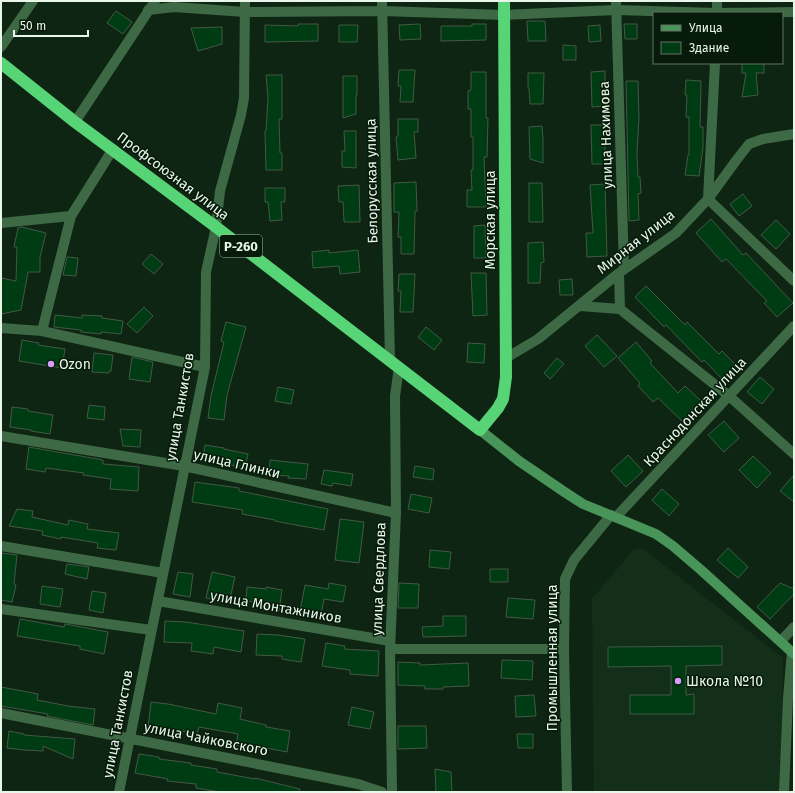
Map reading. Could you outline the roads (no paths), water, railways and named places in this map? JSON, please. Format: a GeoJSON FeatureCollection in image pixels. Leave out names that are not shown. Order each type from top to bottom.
{"type":"FeatureCollection","features":[{"type":"Feature","properties":{"kind":"highway","name":"Морская улица"},"geometry":{"type":"LineString","coordinates":[[480,430],[498,408],[503,399],[506,383],[504,1]]}},
{"type":"Feature","properties":{"kind":"highway","name":"Профсоюзная улица"},"geometry":{"type":"LineString","coordinates":[[1,63],[75,122],[113,149],[395,363],[480,430]]}},
{"type":"Feature","properties":{"kind":"street"},"geometry":{"type":"LineString","coordinates":[[1,47],[33,1]]}},
{"type":"Feature","properties":{"kind":"street"},"geometry":{"type":"LineString","coordinates":[[75,122],[155,1]]}},
{"type":"Feature","properties":{"kind":"street","name":"улица Танкистов"},"geometry":{"type":"LineString","coordinates":[[118,792],[205,367],[206,272],[216,227],[220,190],[241,115],[244,98],[245,1]]}},
{"type":"Feature","properties":{"kind":"street"},"geometry":{"type":"LineString","coordinates":[[717,1],[717,12]]}},
{"type":"Feature","properties":{"kind":"street"},"geometry":{"type":"LineString","coordinates":[[148,10],[174,4],[245,12],[382,6],[504,14],[616,6],[703,12]]}},
{"type":"Feature","properties":{"kind":"street","name":"Белорусская улица"},"geometry":{"type":"LineString","coordinates":[[382,6],[395,363]]}},
{"type":"Feature","properties":{"kind":"street","name":"улица Нахимова"},"geometry":{"type":"LineString","coordinates":[[616,6],[622,271],[620,309]]}},
{"type":"Feature","properties":{"kind":"street"},"geometry":{"type":"LineString","coordinates":[[783,12],[794,12]]}},
{"type":"Feature","properties":{"kind":"street"},"geometry":{"type":"LineString","coordinates":[[715,64],[708,199],[794,281]]}},
{"type":"Feature","properties":{"kind":"street","name":"Мирная улица"},"geometry":{"type":"LineString","coordinates":[[506,358],[538,339],[622,271],[676,233],[708,199],[749,144],[763,139],[794,134]]}},
{"type":"Feature","properties":{"kind":"street"},"geometry":{"type":"LineString","coordinates":[[42,331],[71,216],[113,149]]}},
{"type":"Feature","properties":{"kind":"street"},"geometry":{"type":"LineString","coordinates":[[1,223],[71,216]]}},
{"type":"Feature","properties":{"kind":"street"},"geometry":{"type":"LineString","coordinates":[[580,306],[620,309],[730,396],[794,454]]}},
{"type":"Feature","properties":{"kind":"street","name":"Краснодонская улица"},"geometry":{"type":"LineString","coordinates":[[613,516],[730,396],[794,326]]}},
{"type":"Feature","properties":{"kind":"street"},"geometry":{"type":"LineString","coordinates":[[1,328],[42,331],[205,367]]}},
{"type":"Feature","properties":{"kind":"street","name":"улица Свердлова"},"geometry":{"type":"LineString","coordinates":[[392,792],[390,645],[396,514],[395,363]]}},
{"type":"Feature","properties":{"kind":"street"},"geometry":{"type":"LineString","coordinates":[[480,430],[519,461],[583,504],[656,534],[673,546],[793,652],[788,698],[784,792]]}},
{"type":"Feature","properties":{"kind":"street","name":"улица Глинки"},"geometry":{"type":"LineString","coordinates":[[1,436],[184,466],[396,514]]}},
{"type":"Feature","properties":{"kind":"street","name":"Промышленная улица"},"geometry":{"type":"LineString","coordinates":[[567,792],[564,649],[566,579],[574,560],[613,516]]}},
{"type":"Feature","properties":{"kind":"street"},"geometry":{"type":"LineString","coordinates":[[1,546],[163,573]]}},
{"type":"Feature","properties":{"kind":"street","name":"улица Монтажников"},"geometry":{"type":"LineString","coordinates":[[158,601],[390,645],[564,649]]}},
{"type":"Feature","properties":{"kind":"street"},"geometry":{"type":"LineString","coordinates":[[1,609],[150,630]]}},
{"type":"Feature","properties":{"kind":"street"},"geometry":{"type":"LineString","coordinates":[[781,641],[794,627]]}},
{"type":"Feature","properties":{"kind":"street","name":"улица Чайковского"},"geometry":{"type":"LineString","coordinates":[[1,713],[358,784],[382,792]]}},
{"type":"Feature","properties":{"kind":"place","name":"Ozon"},"geometry":{"type":"Point","coordinates":[51,364]}},
{"type":"Feature","properties":{"kind":"place","name":"Школа №10"},"geometry":{"type":"Point","coordinates":[678,681]}}]}
